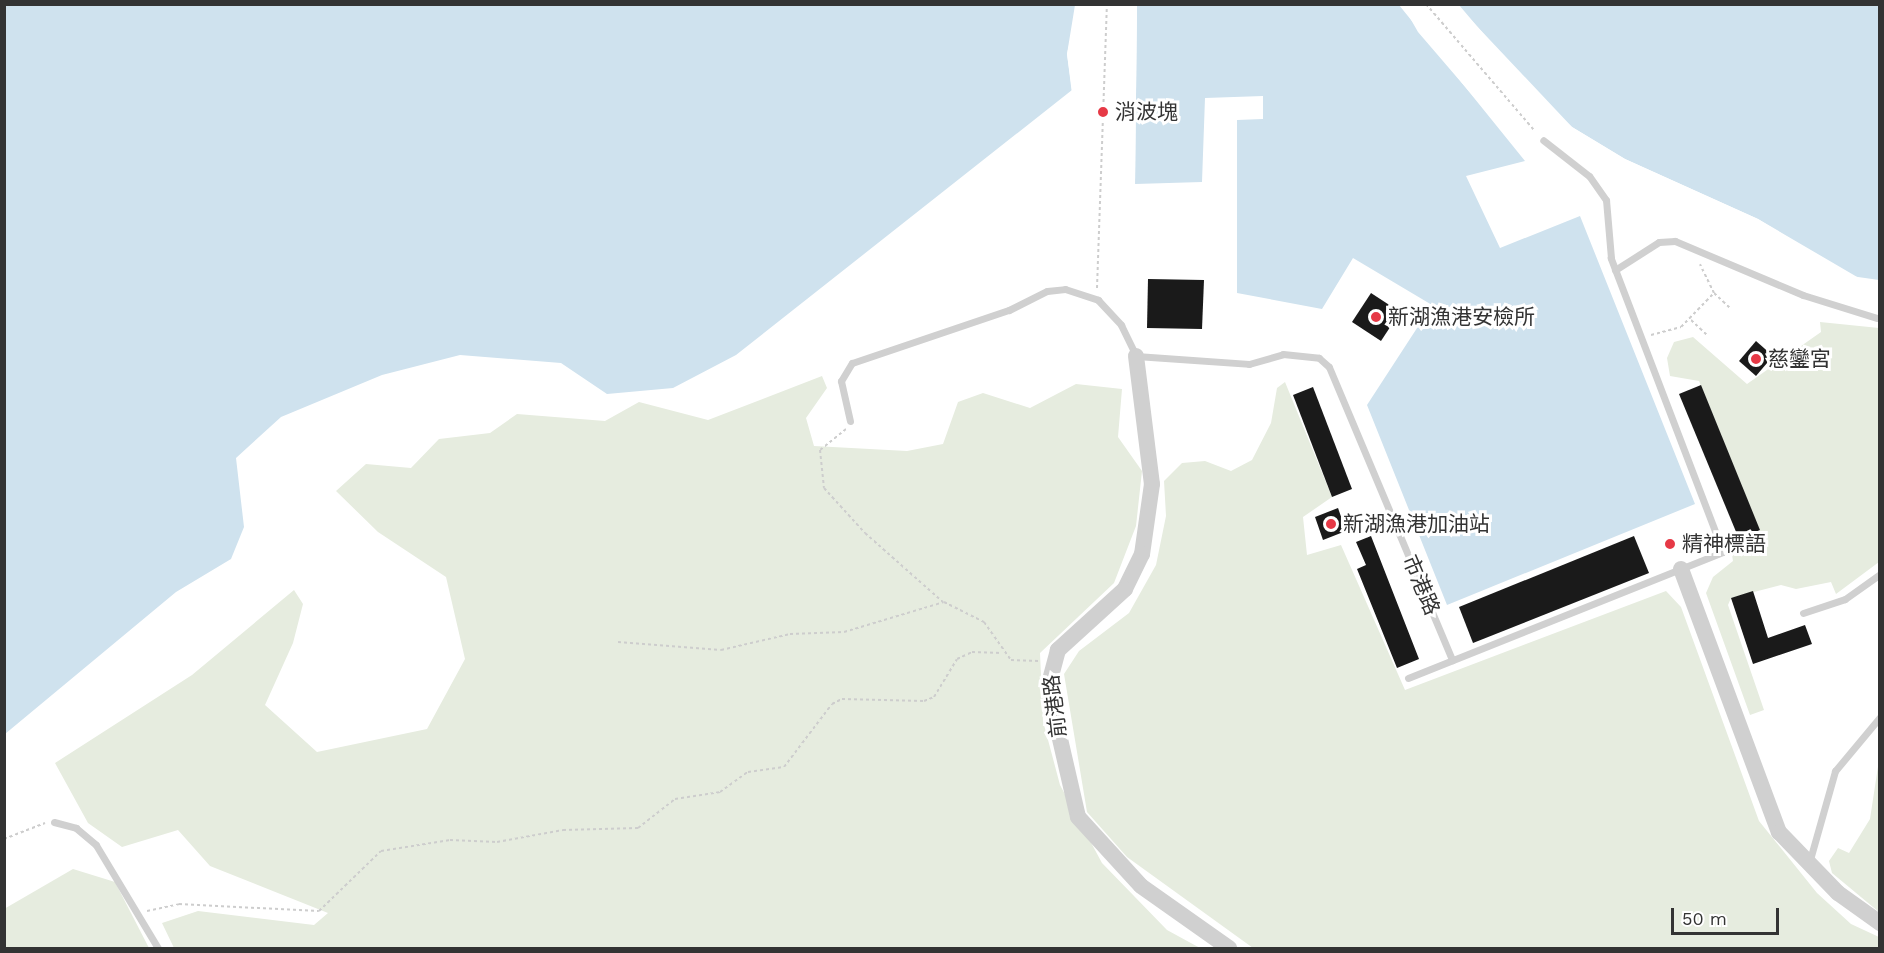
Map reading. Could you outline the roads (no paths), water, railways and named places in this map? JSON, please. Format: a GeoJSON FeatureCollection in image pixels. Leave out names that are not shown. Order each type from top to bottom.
{"type":"FeatureCollection","features":[{"type":"Feature","properties":{"kind":"street","name":"前港路"},"geometry":{"type":"LineString","coordinates":[[1136,357],[1152,484],[1142,554],[1125,589],[1051,660],[1048,687],[1078,817],[1141,886],[1229,948]]}},
{"type":"Feature","properties":{"kind":"street"},"geometry":{"type":"LineString","coordinates":[[1681,569],[1770,817],[1808,865],[1880,923]]}},
{"type":"Feature","properties":{"kind":"lane"},"geometry":{"type":"LineString","coordinates":[[1408,678],[1724,552],[1615,270],[1603,193],[1543,140]]}},
{"type":"Feature","properties":{"kind":"lane"},"geometry":{"type":"LineString","coordinates":[[1615,270],[1659,242],[1688,244],[1793,291],[1877,318]]}},
{"type":"Feature","properties":{"kind":"lane"},"geometry":{"type":"LineString","coordinates":[[850,421],[841,381],[860,358],[1009,310],[1047,291],[1065,289],[1098,300],[1121,325],[1136,357]]}},
{"type":"Feature","properties":{"kind":"lane","name":"市港路"},"geometry":{"type":"LineString","coordinates":[[1136,357],[1249,364],[1283,354],[1324,360],[1452,660]]}},
{"type":"Feature","properties":{"kind":"lane"},"geometry":{"type":"LineString","coordinates":[[1803,613],[1845,599],[1880,574]]}},
{"type":"Feature","properties":{"kind":"lane"},"geometry":{"type":"LineString","coordinates":[[1808,865],[1835,771],[1880,717]]}},
{"type":"Feature","properties":{"kind":"lane"},"geometry":{"type":"LineString","coordinates":[[54,822],[76,828],[96,845],[140,914],[158,948]]}},
{"type":"Feature","properties":{"kind":"water"},"geometry":{"type":"Polygon","coordinates":[[[5,5],[1075,5],[1067,54],[1072,90],[736,355],[673,388],[607,394],[561,363],[460,355],[382,375],[281,417],[236,458],[244,527],[231,559],[176,592],[5,734],[5,5]]]}},
{"type":"Feature","properties":{"kind":"water"},"geometry":{"type":"Polygon","coordinates":[[[1137,5],[1399,5],[1525,161],[1466,176],[1500,248],[1580,216],[1695,504],[1447,605],[1367,405],[1432,305],[1353,258],[1322,309],[1237,293],[1237,120],[1263,119],[1263,96],[1205,98],[1202,182],[1135,184],[1137,5]]]}},
{"type":"Feature","properties":{"kind":"water"},"geometry":{"type":"Polygon","coordinates":[[[1459,5],[1879,5],[1879,280],[1851,276],[1758,219],[1625,159],[1572,127],[1531,90],[1459,5]]]}},
{"type":"Feature","properties":{"kind":"place","name":"消波塊"},"geometry":{"type":"Point","coordinates":[1103,112]}},
{"type":"Feature","properties":{"kind":"place","name":"新湖漁港安檢所"},"geometry":{"type":"Point","coordinates":[1376,317]}},
{"type":"Feature","properties":{"kind":"place","name":"慈鑾宮"},"geometry":{"type":"Point","coordinates":[1756,359]}},
{"type":"Feature","properties":{"kind":"place","name":"新湖漁港加油站"},"geometry":{"type":"Point","coordinates":[1331,524]}},
{"type":"Feature","properties":{"kind":"place","name":"精神標語"},"geometry":{"type":"Point","coordinates":[1670,544]}}]}
